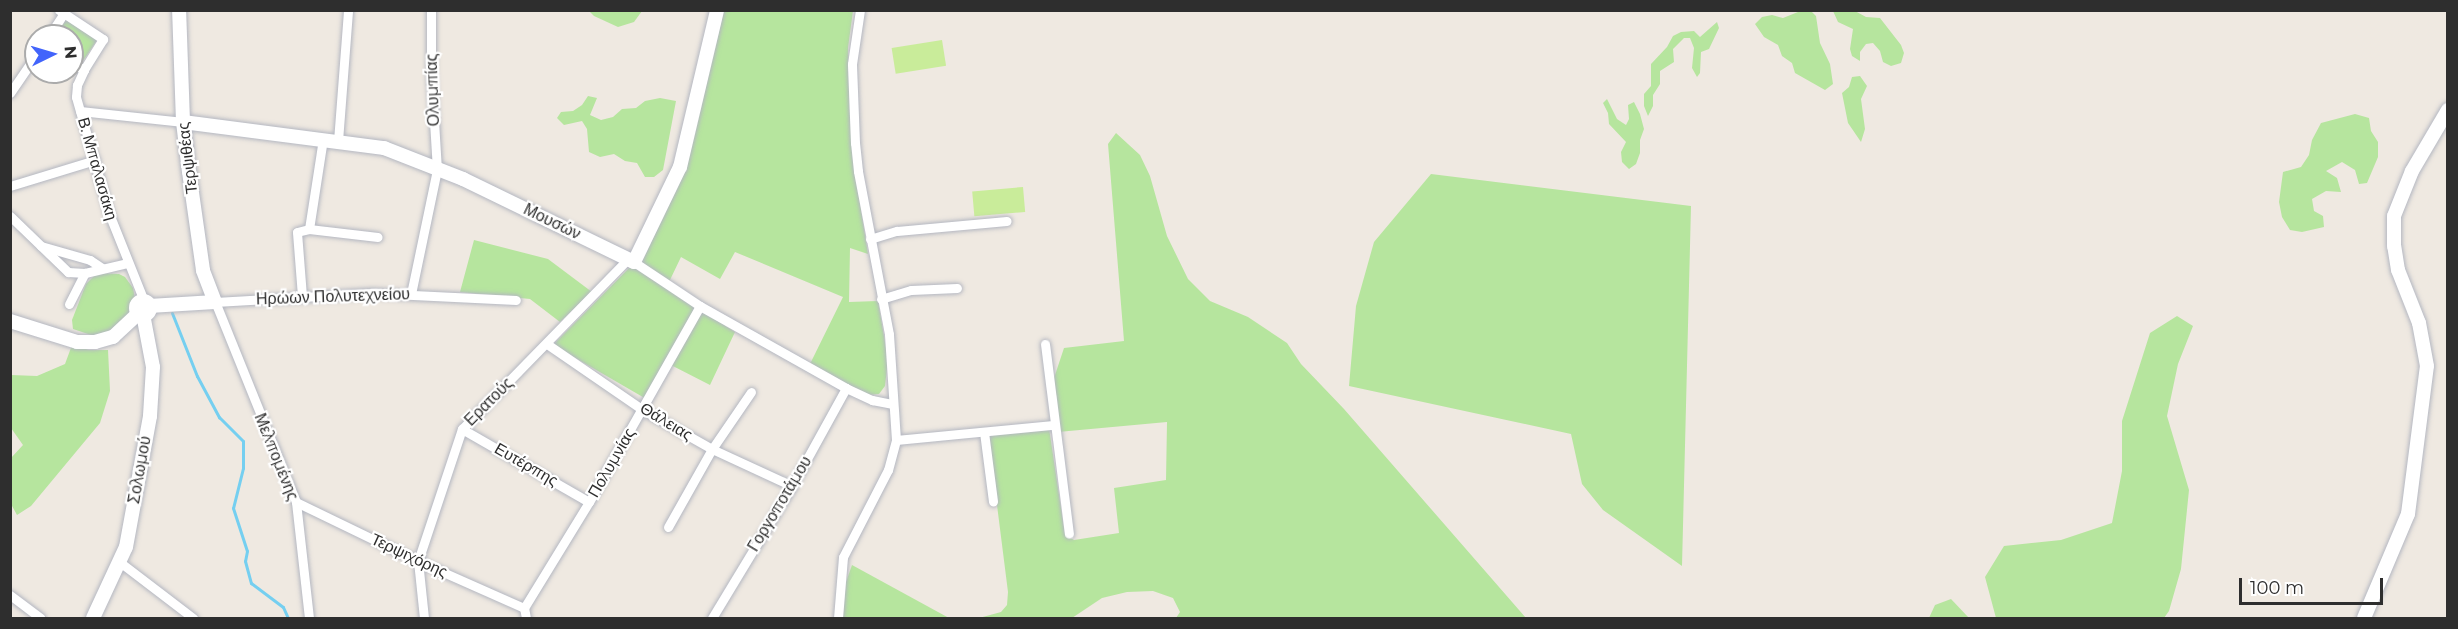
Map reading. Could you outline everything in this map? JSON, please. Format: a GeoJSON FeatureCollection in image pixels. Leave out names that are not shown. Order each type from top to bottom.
{"type":"FeatureCollection","features":[{"type":"Feature","properties":{"kind":"street","name":"Τερψιθέας"},"geometry":{"type":"LineString","coordinates":[[179,10],[183,122],[203,270],[215,302]]}},
{"type":"Feature","properties":{"kind":"street"},"geometry":{"type":"LineString","coordinates":[[309,229],[330,140],[348,10]]}},
{"type":"Feature","properties":{"kind":"street","name":"Ολυμπίας"},"geometry":{"type":"LineString","coordinates":[[411,294],[437,170],[431,73],[431,10]]}},
{"type":"Feature","properties":{"kind":"street"},"geometry":{"type":"LineString","coordinates":[[631,260],[680,167],[717,10]]}},
{"type":"Feature","properties":{"kind":"street"},"geometry":{"type":"LineString","coordinates":[[838,618],[843,557],[883,481],[896,440],[890,345],[858,171],[853,115],[852,64],[860,10]]}},
{"type":"Feature","properties":{"kind":"street","name":"Β. Μπαλασάκη"},"geometry":{"type":"LineString","coordinates":[[61,12],[80,24]]}},
{"type":"Feature","properties":{"kind":"street","name":"Β. Μπαλασάκη"},"geometry":{"type":"LineString","coordinates":[[84,27],[103,39],[84,70]]}},
{"type":"Feature","properties":{"kind":"street"},"geometry":{"type":"LineString","coordinates":[[10,93],[24,73]]}},
{"type":"Feature","properties":{"kind":"street","name":"Β. Μπαλασάκη"},"geometry":{"type":"LineString","coordinates":[[78,84],[75,91],[80,111],[127,263],[144,309]]}},
{"type":"Feature","properties":{"kind":"street"},"geometry":{"type":"LineString","coordinates":[[2364,618],[2408,514],[2427,366],[2419,324],[2398,270],[2394,246],[2394,216],[2412,171],[2448,110]]}},
{"type":"Feature","properties":{"kind":"street"},"geometry":{"type":"LineString","coordinates":[[80,111],[183,122]]}},
{"type":"Feature","properties":{"kind":"street","name":"Μουσών"},"geometry":{"type":"LineString","coordinates":[[183,122],[384,148],[463,179],[631,260],[700,306],[846,388],[872,400],[892,404]]}},
{"type":"Feature","properties":{"kind":"street"},"geometry":{"type":"LineString","coordinates":[[10,186],[95,160]]}},
{"type":"Feature","properties":{"kind":"street"},"geometry":{"type":"LineString","coordinates":[[10,216],[68,272],[85,273],[127,263]]}},
{"type":"Feature","properties":{"kind":"street"},"geometry":{"type":"LineString","coordinates":[[870,239],[897,231],[1007,221]]}},
{"type":"Feature","properties":{"kind":"street"},"geometry":{"type":"LineString","coordinates":[[302,296],[297,232],[309,229],[378,237]]}},
{"type":"Feature","properties":{"kind":"street"},"geometry":{"type":"LineString","coordinates":[[41,246],[90,260],[102,268]]}},
{"type":"Feature","properties":{"kind":"street","name":"Ερατούς"},"geometry":{"type":"LineString","coordinates":[[424,618],[418,561],[462,429],[631,260]]}},
{"type":"Feature","properties":{"kind":"street"},"geometry":{"type":"LineString","coordinates":[[69,304],[85,273]]}},
{"type":"Feature","properties":{"kind":"street"},"geometry":{"type":"LineString","coordinates":[[881,299],[911,290],[957,288]]}},
{"type":"Feature","properties":{"kind":"street","name":"Ηρώων Πολυτεχνείου"},"geometry":{"type":"LineString","coordinates":[[144,309],[302,296],[411,294],[516,300]]}},
{"type":"Feature","properties":{"kind":"street","name":"Μελπομένης"},"geometry":{"type":"LineString","coordinates":[[215,302],[296,502],[309,618]]}},
{"type":"Feature","properties":{"kind":"street","name":"Πολυμνίας"},"geometry":{"type":"LineString","coordinates":[[524,608],[643,410],[700,306]]}},
{"type":"Feature","properties":{"kind":"street"},"geometry":{"type":"LineString","coordinates":[[10,321],[76,342],[95,342],[113,337],[144,309]]}},
{"type":"Feature","properties":{"kind":"street","name":"Σολωμού"},"geometry":{"type":"LineString","coordinates":[[93,618],[121,563],[130,526],[153,393],[153,367],[144,309]]}},
{"type":"Feature","properties":{"kind":"street","name":"Θάλειας"},"geometry":{"type":"LineString","coordinates":[[547,344],[643,410],[712,450],[792,486]]}},
{"type":"Feature","properties":{"kind":"street"},"geometry":{"type":"LineString","coordinates":[[1045,344],[1053,425],[1069,533]]}},
{"type":"Feature","properties":{"kind":"street","name":"Γοργοποτάμου"},"geometry":{"type":"LineString","coordinates":[[712,618],[792,486],[846,388]]}},
{"type":"Feature","properties":{"kind":"street"},"geometry":{"type":"LineString","coordinates":[[668,527],[712,450],[751,392]]}},
{"type":"Feature","properties":{"kind":"street"},"geometry":{"type":"LineString","coordinates":[[896,440],[1053,425]]}},
{"type":"Feature","properties":{"kind":"street","name":"Ευτέρπης"},"geometry":{"type":"LineString","coordinates":[[462,429],[589,502]]}},
{"type":"Feature","properties":{"kind":"street"},"geometry":{"type":"LineString","coordinates":[[984,432],[993,501]]}},
{"type":"Feature","properties":{"kind":"street","name":"Τερψιχόρης"},"geometry":{"type":"LineString","coordinates":[[296,502],[418,561],[524,608]]}},
{"type":"Feature","properties":{"kind":"street"},"geometry":{"type":"LineString","coordinates":[[121,563],[193,618]]}},
{"type":"Feature","properties":{"kind":"street"},"geometry":{"type":"LineString","coordinates":[[10,595],[40,618]]}},
{"type":"Feature","properties":{"kind":"street"},"geometry":{"type":"LineString","coordinates":[[524,608],[526,618]]}},
{"type":"Feature","properties":{"kind":"green space"},"geometry":{"type":"Polygon","coordinates":[[[1803,10],[1811,11],[1816,16],[1820,43],[1830,64],[1833,84],[1825,90],[1795,73],[1792,63],[1782,56],[1778,45],[1764,37],[1755,24],[1762,17],[1772,15],[1783,18],[1803,10]]]}},
{"type":"Feature","properties":{"kind":"green space"},"geometry":{"type":"Polygon","coordinates":[[[589,11],[642,11],[634,22],[618,27],[594,16],[589,11]]]}},
{"type":"Feature","properties":{"kind":"green space"},"geometry":{"type":"Polygon","coordinates":[[[724,11],[853,11],[848,48],[850,116],[855,172],[868,254],[850,248],[849,302],[878,301],[888,360],[885,386],[879,394],[868,395],[810,364],[843,297],[735,252],[720,279],[681,257],[669,282],[642,262],[685,169],[724,11]]]}},
{"type":"Feature","properties":{"kind":"green space"},"geometry":{"type":"Polygon","coordinates":[[[1833,11],[1855,11],[1866,17],[1880,18],[1901,45],[1904,53],[1901,63],[1891,66],[1883,62],[1880,51],[1873,43],[1866,44],[1860,52],[1860,61],[1852,56],[1850,49],[1853,29],[1838,22],[1833,11]]]}},
{"type":"Feature","properties":{"kind":"green space"},"geometry":{"type":"Polygon","coordinates":[[[1717,22],[1719,28],[1709,49],[1701,52],[1700,73],[1697,77],[1692,68],[1694,48],[1690,38],[1684,38],[1673,49],[1674,62],[1660,71],[1660,84],[1653,95],[1653,106],[1648,116],[1644,106],[1644,94],[1651,86],[1651,64],[1667,47],[1673,36],[1681,32],[1694,31],[1700,37],[1717,22]]]}},
{"type":"Feature","properties":{"kind":"green space"},"geometry":{"type":"Polygon","coordinates":[[[84,32],[97,40],[84,60],[84,32]]]}},
{"type":"Feature","properties":{"kind":"green space"},"geometry":{"type":"Polygon","coordinates":[[[942,40],[946,66],[896,74],[892,48],[942,40]]]}},
{"type":"Feature","properties":{"kind":"green space"},"geometry":{"type":"Polygon","coordinates":[[[1860,76],[1867,86],[1861,99],[1865,129],[1861,142],[1848,123],[1842,93],[1849,87],[1852,77],[1860,76]]]}},
{"type":"Feature","properties":{"kind":"green space"},"geometry":{"type":"Polygon","coordinates":[[[588,96],[597,98],[590,115],[601,120],[613,117],[622,109],[636,108],[645,101],[660,98],[676,101],[663,170],[654,177],[645,177],[637,163],[625,161],[614,154],[600,157],[589,152],[587,129],[582,121],[564,125],[557,118],[561,112],[573,111],[582,105],[588,96]]]}},
{"type":"Feature","properties":{"kind":"green space"},"geometry":{"type":"Polygon","coordinates":[[[1607,99],[1617,119],[1626,125],[1629,119],[1628,105],[1634,102],[1640,114],[1644,129],[1640,140],[1640,153],[1636,164],[1629,169],[1622,162],[1621,152],[1626,142],[1609,124],[1608,113],[1603,103],[1607,99]]]}},
{"type":"Feature","properties":{"kind":"green space"},"geometry":{"type":"Polygon","coordinates":[[[2355,114],[2369,118],[2371,131],[2378,142],[2378,157],[2367,183],[2359,184],[2355,170],[2342,162],[2326,171],[2337,178],[2341,192],[2326,191],[2312,199],[2314,211],[2323,216],[2324,227],[2302,232],[2290,230],[2282,217],[2279,202],[2283,172],[2301,167],[2309,155],[2312,140],[2321,123],[2355,114]]]}},
{"type":"Feature","properties":{"kind":"green space"},"geometry":{"type":"Polygon","coordinates":[[[1116,133],[1140,155],[1150,176],[1167,236],[1188,279],[1210,301],[1248,317],[1287,343],[1301,364],[1344,409],[1526,618],[1176,618],[1180,612],[1173,598],[1153,591],[1127,592],[1102,598],[1072,618],[979,618],[1001,612],[1007,605],[1008,592],[988,434],[1049,428],[1065,535],[1074,540],[1119,533],[1114,488],[1166,480],[1167,422],[1058,432],[1054,378],[1064,348],[1124,341],[1108,144],[1116,133]]]}},
{"type":"Feature","properties":{"kind":"green space"},"geometry":{"type":"Polygon","coordinates":[[[1431,174],[1691,206],[1682,566],[1603,510],[1582,484],[1571,434],[1349,386],[1356,306],[1374,242],[1431,174]]]}},
{"type":"Feature","properties":{"kind":"green space"},"geometry":{"type":"Polygon","coordinates":[[[1023,187],[1025,212],[974,216],[972,191],[1023,187]]]}},
{"type":"Feature","properties":{"kind":"green space"},"geometry":{"type":"Polygon","coordinates":[[[474,240],[548,259],[592,292],[560,322],[530,299],[460,292],[474,240]]]}},
{"type":"Feature","properties":{"kind":"green space"},"geometry":{"type":"Polygon","coordinates":[[[631,266],[735,332],[710,385],[667,363],[648,400],[553,345],[631,266]]]}},
{"type":"Feature","properties":{"kind":"green space"},"geometry":{"type":"Polygon","coordinates":[[[97,273],[119,274],[125,277],[133,288],[135,299],[129,319],[100,338],[73,329],[72,320],[86,284],[97,273]]]}},
{"type":"Feature","properties":{"kind":"green space"},"geometry":{"type":"Polygon","coordinates":[[[2177,316],[2193,326],[2178,364],[2167,416],[2189,490],[2181,569],[2169,611],[2164,618],[1996,618],[1985,577],[2004,546],[2061,540],[2112,523],[2122,471],[2122,421],[2150,333],[2177,316]]]}},
{"type":"Feature","properties":{"kind":"green space"},"geometry":{"type":"Polygon","coordinates":[[[72,345],[89,350],[108,350],[110,391],[100,423],[31,506],[17,515],[11,504],[11,458],[23,445],[11,428],[11,375],[37,376],[65,364],[72,345]]]}},
{"type":"Feature","properties":{"kind":"green space"},"geometry":{"type":"Polygon","coordinates":[[[852,565],[949,618],[842,618],[846,582],[852,565]]]}},
{"type":"Feature","properties":{"kind":"green space"},"geometry":{"type":"Polygon","coordinates":[[[1951,599],[1969,618],[1929,618],[1935,605],[1951,599]]]}},
{"type":"Feature","properties":{"kind":"waterway"},"geometry":{"type":"LineString","coordinates":[[172,313],[197,376],[219,417],[243,441],[243,468],[233,508],[247,551],[245,561],[251,583],[283,607],[288,618]]}}]}
